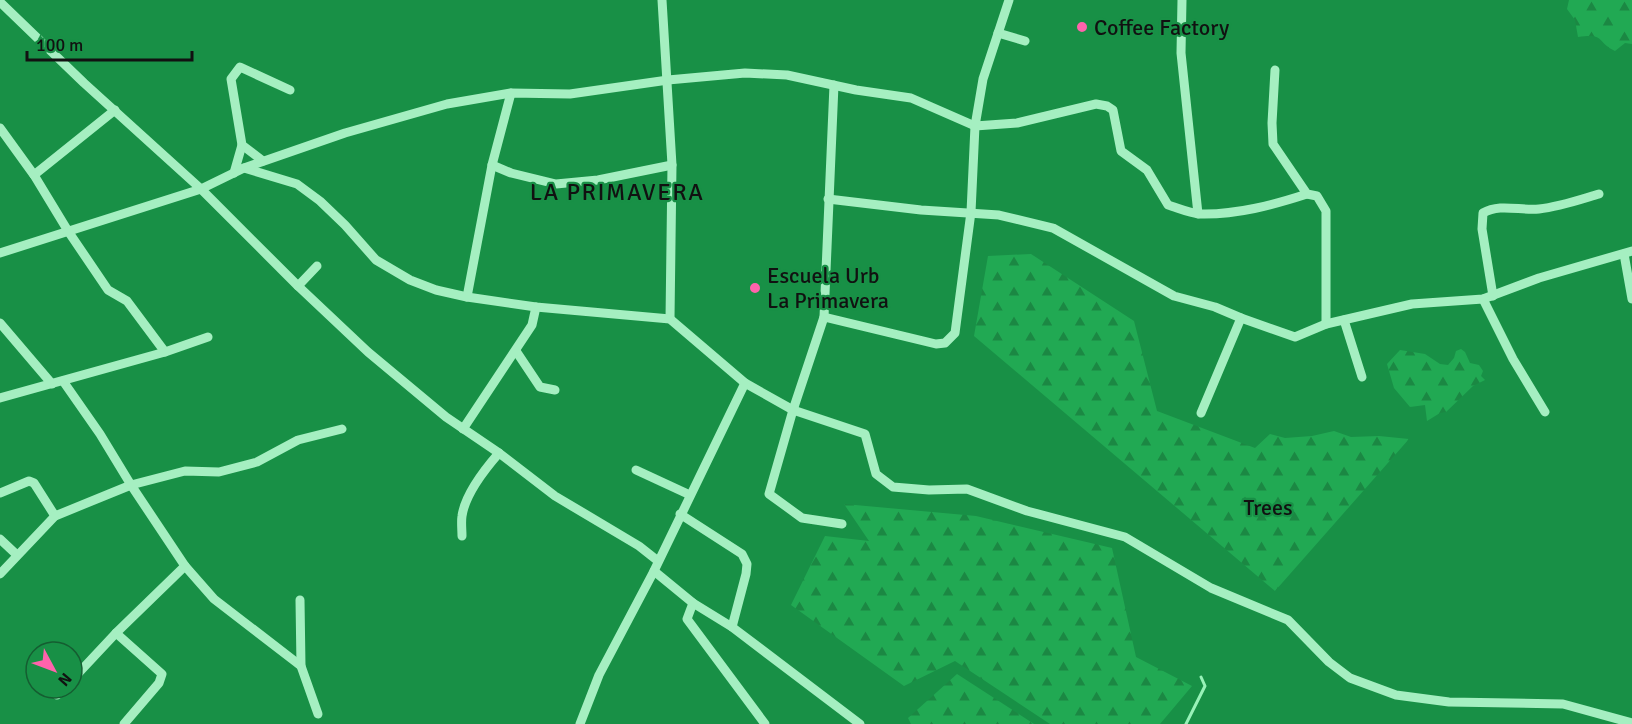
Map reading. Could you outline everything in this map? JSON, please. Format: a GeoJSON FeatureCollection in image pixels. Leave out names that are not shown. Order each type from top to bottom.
{"type":"FeatureCollection","features":[{"type":"Feature","properties":{"kind":"street"},"geometry":{"type":"LineString","coordinates":[[662,0],[672,165],[670,319]]}},
{"type":"Feature","properties":{"kind":"street"},"geometry":{"type":"LineString","coordinates":[[824,317],[936,344],[945,343],[955,333],[971,212],[975,126],[983,79],[1009,0]]}},
{"type":"Feature","properties":{"kind":"street"},"geometry":{"type":"LineString","coordinates":[[1182,0],[1181,52],[1198,214]]}},
{"type":"Feature","properties":{"kind":"street"},"geometry":{"type":"LineString","coordinates":[[0,2],[84,83],[201,189],[368,352],[463,429],[555,496],[639,546],[658,561]]}},
{"type":"Feature","properties":{"kind":"street"},"geometry":{"type":"LineString","coordinates":[[998,33],[1025,41]]}},
{"type":"Feature","properties":{"kind":"street"},"geometry":{"type":"LineString","coordinates":[[234,173],[242,145],[231,79],[235,72],[240,68],[290,90]]}},
{"type":"Feature","properties":{"kind":"street"},"geometry":{"type":"LineString","coordinates":[[1275,70],[1273,144],[1307,194]]}},
{"type":"Feature","properties":{"kind":"street"},"geometry":{"type":"LineString","coordinates":[[0,253],[201,189],[244,168],[345,133],[447,104],[511,93],[570,94],[668,80],[736,74],[787,75],[911,98],[975,126],[1017,123],[1096,104],[1107,106],[1113,110],[1121,151],[1148,170],[1168,205],[1198,214],[1231,212],[1274,204],[1307,194],[1317,196],[1326,211],[1326,324]]}},
{"type":"Feature","properties":{"kind":"street"},"geometry":{"type":"LineString","coordinates":[[834,85],[824,317],[793,410],[769,494],[802,518],[842,524]]}},
{"type":"Feature","properties":{"kind":"street"},"geometry":{"type":"LineString","coordinates":[[467,297],[492,165],[511,93]]}},
{"type":"Feature","properties":{"kind":"street"},"geometry":{"type":"LineString","coordinates":[[34,176],[115,110]]}},
{"type":"Feature","properties":{"kind":"street"},"geometry":{"type":"LineString","coordinates":[[0,128],[108,290],[127,301],[165,352]]}},
{"type":"Feature","properties":{"kind":"street"},"geometry":{"type":"LineString","coordinates":[[242,145],[263,161]]}},
{"type":"Feature","properties":{"kind":"street"},"geometry":{"type":"LineString","coordinates":[[492,165],[519,175],[556,184],[598,180],[672,165]]}},
{"type":"Feature","properties":{"kind":"street"},"geometry":{"type":"LineString","coordinates":[[244,168],[297,184],[320,201],[345,225],[376,260],[410,280],[436,290],[536,307],[670,319],[745,383],[793,410],[865,434],[876,474],[893,487],[929,490],[967,489],[1027,511],[1125,537],[1212,588],[1288,620],[1329,662],[1350,678],[1396,695],[1449,702],[1563,704],[1632,723]]}},
{"type":"Feature","properties":{"kind":"street"},"geometry":{"type":"LineString","coordinates":[[1545,412],[1513,359],[1488,298],[1482,229],[1483,213],[1492,208],[1537,209],[1566,204],[1599,194]]}},
{"type":"Feature","properties":{"kind":"street"},"geometry":{"type":"LineString","coordinates":[[828,199],[921,210],[971,212],[1007,217],[1053,228],[1174,296],[1215,307],[1240,318],[1295,336],[1326,324],[1412,304],[1488,298],[1539,278],[1628,253],[1632,299]]}},
{"type":"Feature","properties":{"kind":"street"},"geometry":{"type":"LineString","coordinates":[[298,286],[317,266]]}},
{"type":"Feature","properties":{"kind":"street"},"geometry":{"type":"LineString","coordinates":[[463,429],[532,325],[536,307]]}},
{"type":"Feature","properties":{"kind":"street"},"geometry":{"type":"LineString","coordinates":[[1201,413],[1240,318]]}},
{"type":"Feature","properties":{"kind":"street"},"geometry":{"type":"LineString","coordinates":[[1344,320],[1362,377]]}},
{"type":"Feature","properties":{"kind":"street"},"geometry":{"type":"LineString","coordinates":[[0,323],[51,384]]}},
{"type":"Feature","properties":{"kind":"street"},"geometry":{"type":"LineString","coordinates":[[0,398],[208,338]]}},
{"type":"Feature","properties":{"kind":"street"},"geometry":{"type":"LineString","coordinates":[[516,351],[540,387],[555,390]]}},
{"type":"Feature","properties":{"kind":"street"},"geometry":{"type":"LineString","coordinates":[[63,381],[185,566],[214,599],[301,666]]}},
{"type":"Feature","properties":{"kind":"street"},"geometry":{"type":"LineString","coordinates":[[580,724],[604,664],[654,571],[745,383]]}},
{"type":"Feature","properties":{"kind":"street"},"geometry":{"type":"LineString","coordinates":[[0,574],[55,516],[130,485],[186,471],[219,472],[257,462],[298,440],[342,429]]}},
{"type":"Feature","properties":{"kind":"street"},"geometry":{"type":"LineString","coordinates":[[462,536],[462,515],[468,500],[484,470],[499,453]]}},
{"type":"Feature","properties":{"kind":"street"},"geometry":{"type":"LineString","coordinates":[[636,470],[690,495]]}},
{"type":"Feature","properties":{"kind":"street"},"geometry":{"type":"LineString","coordinates":[[0,493],[28,481],[34,483],[55,516]]}},
{"type":"Feature","properties":{"kind":"street"},"geometry":{"type":"LineString","coordinates":[[680,514],[742,554],[747,564],[732,627]]}},
{"type":"Feature","properties":{"kind":"street"},"geometry":{"type":"LineString","coordinates":[[0,539],[17,555]]}},
{"type":"Feature","properties":{"kind":"street"},"geometry":{"type":"LineString","coordinates":[[84,667],[185,566]]}},
{"type":"Feature","properties":{"kind":"street"},"geometry":{"type":"LineString","coordinates":[[654,571],[693,603],[732,627],[860,724]]}},
{"type":"Feature","properties":{"kind":"street"},"geometry":{"type":"LineString","coordinates":[[300,600],[301,666],[318,714]]}},
{"type":"Feature","properties":{"kind":"street"},"geometry":{"type":"LineString","coordinates":[[693,603],[687,618],[765,724]]}},
{"type":"Feature","properties":{"kind":"street"},"geometry":{"type":"LineString","coordinates":[[116,633],[162,674],[159,683],[124,724]]}},
{"type":"Feature","properties":{"kind":"green space"},"geometry":{"type":"Polygon","coordinates":[[[1569,0],[1632,0],[1632,44],[1625,43],[1615,51],[1597,37],[1578,37],[1575,20],[1567,9],[1569,0]]]}},
{"type":"Feature","properties":{"kind":"green space","name":"Trees"},"geometry":{"type":"Polygon","coordinates":[[[1031,254],[1134,321],[1157,411],[1255,448],[1270,434],[1285,438],[1312,436],[1334,431],[1351,437],[1379,436],[1409,439],[1275,591],[974,336],[988,256],[1031,254]]]}},
{"type":"Feature","properties":{"kind":"green space"},"geometry":{"type":"Polygon","coordinates":[[[1461,349],[1470,363],[1479,365],[1483,371],[1481,376],[1485,380],[1473,386],[1446,412],[1427,421],[1425,405],[1410,407],[1394,388],[1387,364],[1400,350],[1425,354],[1440,364],[1448,365],[1456,351],[1461,349]]]}},
{"type":"Feature","properties":{"kind":"green space"},"geometry":{"type":"Polygon","coordinates":[[[844,504],[976,516],[1112,548],[1136,657],[1192,686],[1160,724],[1050,724],[955,661],[904,686],[791,605],[825,536],[869,541],[844,504]]]}},
{"type":"Feature","properties":{"kind":"green space"},"geometry":{"type":"Polygon","coordinates":[[[957,674],[1034,724],[911,724],[908,718],[957,674]]]}},
{"type":"Feature","properties":{"kind":"waterway"},"geometry":{"type":"LineString","coordinates":[[1186,724],[1205,686],[1201,677]]}},
{"type":"Feature","properties":{"kind":"place","name":"Coffee Factory"},"geometry":{"type":"Point","coordinates":[1082,27]}},
{"type":"Feature","properties":{"kind":"place","name":"Escuela Urb La Primavera"},"geometry":{"type":"Point","coordinates":[755,288]}},
{"type":"Feature","properties":{"kind":"district","name":"LA PRIMAVERA"},"geometry":{"type":"Point","coordinates":[617,192]}}]}
